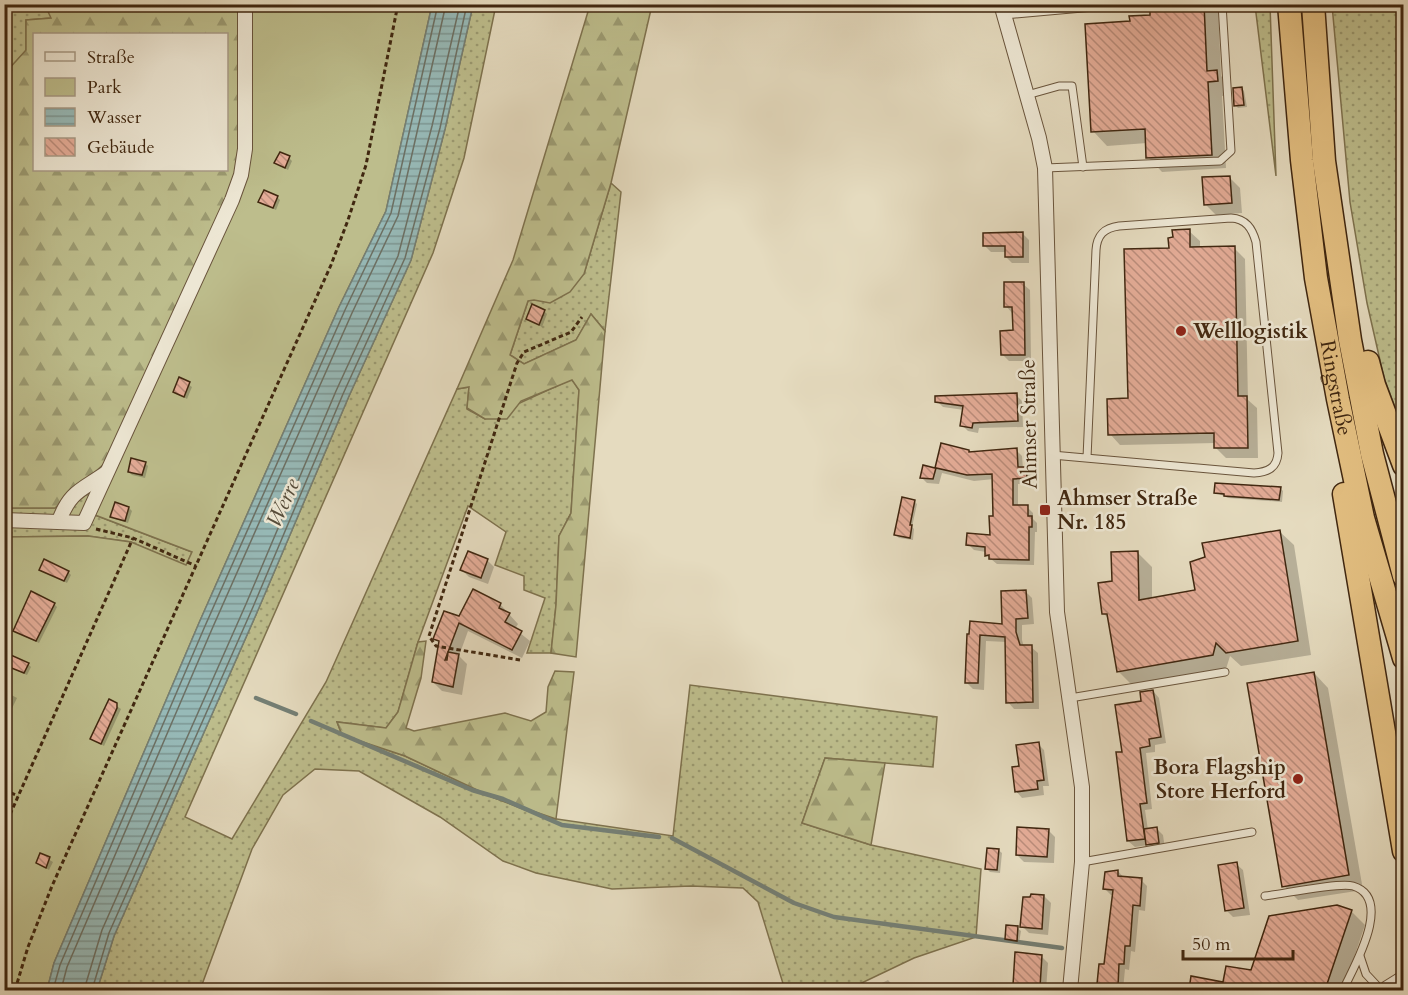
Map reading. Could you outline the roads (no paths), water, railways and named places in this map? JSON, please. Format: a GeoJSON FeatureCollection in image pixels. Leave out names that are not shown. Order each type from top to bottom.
{"type":"FeatureCollection","features":[{"type":"Feature","properties":{"kind":"highway","name":"Ringstraße"},"geometry":{"type":"LineString","coordinates":[[1289,4],[1300,137],[1316,278],[1363,518],[1404,658]]}},
{"type":"Feature","properties":{"kind":"highway","name":"Ringstraße"},"geometry":{"type":"LineString","coordinates":[[1313,4],[1324,161],[1335,247],[1372,454],[1404,576]]}},
{"type":"Feature","properties":{"kind":"highway"},"geometry":{"type":"LineString","coordinates":[[1335,247],[1352,287],[1374,386],[1404,465]]}},
{"type":"Feature","properties":{"kind":"highway"},"geometry":{"type":"LineString","coordinates":[[1338,399],[1331,419],[1404,850]]}},
{"type":"Feature","properties":{"kind":"street"},"geometry":{"type":"LineString","coordinates":[[4,520],[84,523],[109,471],[232,201],[241,175],[245,149],[245,4]]}},
{"type":"Feature","properties":{"kind":"street","name":"Ahmser Straße"},"geometry":{"type":"LineString","coordinates":[[1002,10],[1039,138],[1045,168],[1057,612],[1082,787],[1082,862],[1070,990]]}},
{"type":"Feature","properties":{"kind":"street"},"geometry":{"type":"LineString","coordinates":[[60,521],[65,505],[72,495],[109,471]]}},
{"type":"Feature","properties":{"kind":"street"},"geometry":{"type":"LineString","coordinates":[[1388,990],[1404,980]]}},
{"type":"Feature","properties":{"kind":"lane"},"geometry":{"type":"LineString","coordinates":[[1002,10],[1127,4]]}},
{"type":"Feature","properties":{"kind":"lane"},"geometry":{"type":"LineString","coordinates":[[1045,168],[1220,161],[1231,151],[1222,4]]}},
{"type":"Feature","properties":{"kind":"lane"},"geometry":{"type":"LineString","coordinates":[[1027,95],[1059,86],[1072,86],[1083,167]]}},
{"type":"Feature","properties":{"kind":"lane"},"geometry":{"type":"LineString","coordinates":[[1052,455],[1254,473],[1273,468],[1278,461],[1278,453],[1256,242],[1252,229],[1239,218],[1119,226],[1102,232],[1097,240],[1096,250],[1087,458]]}},
{"type":"Feature","properties":{"kind":"lane"},"geometry":{"type":"LineString","coordinates":[[1070,698],[1225,672]]}},
{"type":"Feature","properties":{"kind":"lane"},"geometry":{"type":"LineString","coordinates":[[1082,862],[1252,832]]}},
{"type":"Feature","properties":{"kind":"lane"},"geometry":{"type":"LineString","coordinates":[[1265,896],[1341,885],[1354,886],[1364,894],[1371,904],[1372,916],[1360,956],[1345,986],[1346,990]]}},
{"type":"Feature","properties":{"kind":"lane"},"geometry":{"type":"LineString","coordinates":[[1360,956],[1366,974],[1382,990]]}},
{"type":"Feature","properties":{"kind":"water","name":"Werre"},"geometry":{"type":"Polygon","coordinates":[[[432,5],[473,5],[445,129],[411,260],[349,396],[258,610],[114,936],[97,990],[47,990],[54,963],[199,623],[339,307],[386,211],[432,5]]]}},
{"type":"Feature","properties":{"kind":"waterway"},"geometry":{"type":"LineString","coordinates":[[256,698],[296,714]]}},
{"type":"Feature","properties":{"kind":"waterway"},"geometry":{"type":"LineString","coordinates":[[311,721],[472,790],[503,799],[562,825],[659,837]]}},
{"type":"Feature","properties":{"kind":"waterway"},"geometry":{"type":"LineString","coordinates":[[672,838],[794,903],[834,917],[1062,948]]}},
{"type":"Feature","properties":{"kind":"place","name":"Welllogistik"},"geometry":{"type":"Point","coordinates":[1181,331]}},
{"type":"Feature","properties":{"kind":"place","name":"Ahmser Straße Nr. 185"},"geometry":{"type":"Point","coordinates":[1045,510]}},
{"type":"Feature","properties":{"kind":"place","name":"Bora Flagship Store Herford"},"geometry":{"type":"Point","coordinates":[1298,779]}}]}
